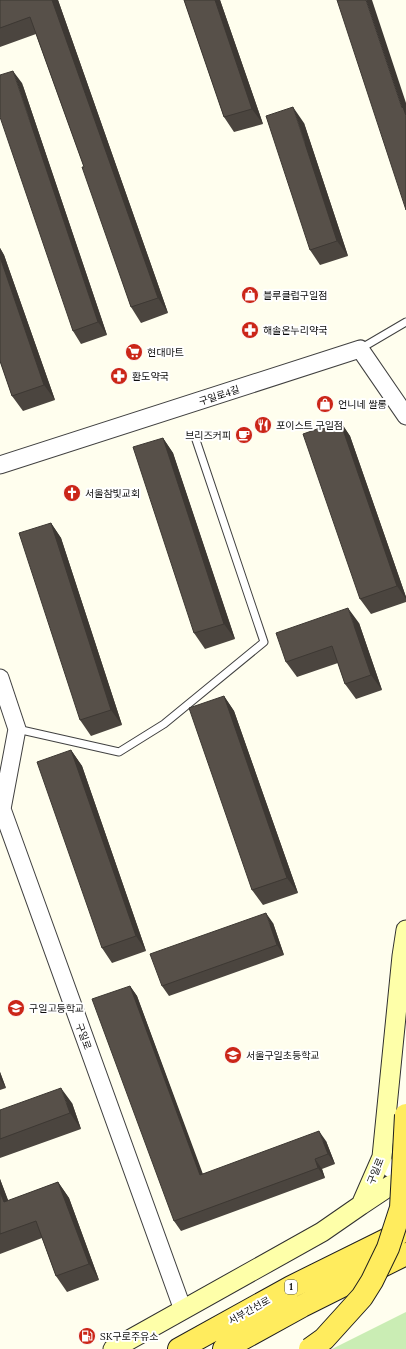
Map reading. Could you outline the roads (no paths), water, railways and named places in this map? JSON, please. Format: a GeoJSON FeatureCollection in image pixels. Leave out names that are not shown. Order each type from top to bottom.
{"type":"FeatureCollection","features":[{"type":"Feature","properties":{"kind":"main road","name":"구일로"},"geometry":{"type":"LineString","coordinates":[[361,1205],[382,1157],[402,956],[406,930]]}},
{"type":"Feature","properties":{"kind":"main road"},"geometry":{"type":"LineString","coordinates":[[310,1349],[324,1339],[362,1297],[372,1281],[388,1248],[401,1208],[406,1115]]}},
{"type":"Feature","properties":{"kind":"main road"},"geometry":{"type":"LineString","coordinates":[[113,1349],[322,1232],[391,1185],[406,1178]]}},
{"type":"Feature","properties":{"kind":"main road","name":"서부간선로"},"geometry":{"type":"LineString","coordinates":[[179,1349],[291,1288],[406,1230]]}},
{"type":"Feature","properties":{"kind":"main road","name":"1"},"geometry":{"type":"LineString","coordinates":[[224,1349],[302,1306],[406,1254]]}},
{"type":"Feature","properties":{"kind":"street"},"geometry":{"type":"LineString","coordinates":[[360,349],[406,416]]}},
{"type":"Feature","properties":{"kind":"street","name":"구일로4길"},"geometry":{"type":"LineString","coordinates":[[0,466],[360,349]]}},
{"type":"Feature","properties":{"kind":"street"},"geometry":{"type":"LineString","coordinates":[[0,678],[17,729]]}},
{"type":"Feature","properties":{"kind":"street","name":"구일로"},"geometry":{"type":"LineString","coordinates":[[17,729],[5,770],[2,809],[184,1310]]}},
{"type":"Feature","properties":{"kind":"street"},"geometry":{"type":"LineString","coordinates":[[382,1157],[390,1170],[406,1178]]}},
{"type":"Feature","properties":{"kind":"lane"},"geometry":{"type":"LineString","coordinates":[[360,349],[406,322]]}},
{"type":"Feature","properties":{"kind":"lane"},"geometry":{"type":"LineString","coordinates":[[17,729],[120,752],[164,724],[264,642],[196,440]]}},
{"type":"Feature","properties":{"kind":"place","name":"블루클럽구일점"},"geometry":{"type":"Point","coordinates":[250,295]}},
{"type":"Feature","properties":{"kind":"place","name":"해솔온누리약국"},"geometry":{"type":"Point","coordinates":[250,330]}},
{"type":"Feature","properties":{"kind":"place","name":"현대마트"},"geometry":{"type":"Point","coordinates":[134,352]}},
{"type":"Feature","properties":{"kind":"place","name":"환도약국"},"geometry":{"type":"Point","coordinates":[119,376]}},
{"type":"Feature","properties":{"kind":"place","name":"언니네 쌀롱"},"geometry":{"type":"Point","coordinates":[325,404]}},
{"type":"Feature","properties":{"kind":"place","name":"포이스트 구일점"},"geometry":{"type":"Point","coordinates":[263,425]}},
{"type":"Feature","properties":{"kind":"place","name":"브리즈커피"},"geometry":{"type":"Point","coordinates":[244,435]}},
{"type":"Feature","properties":{"kind":"place","name":"서울참빛교회"},"geometry":{"type":"Point","coordinates":[72,493]}},
{"type":"Feature","properties":{"kind":"place","name":"구일고등학교"},"geometry":{"type":"Point","coordinates":[16,1008]}},
{"type":"Feature","properties":{"kind":"place","name":"서울구일초등학교"},"geometry":{"type":"Point","coordinates":[233,1055]}},
{"type":"Feature","properties":{"kind":"place","name":"SK구로주유소"},"geometry":{"type":"Point","coordinates":[87,1336]}}]}
